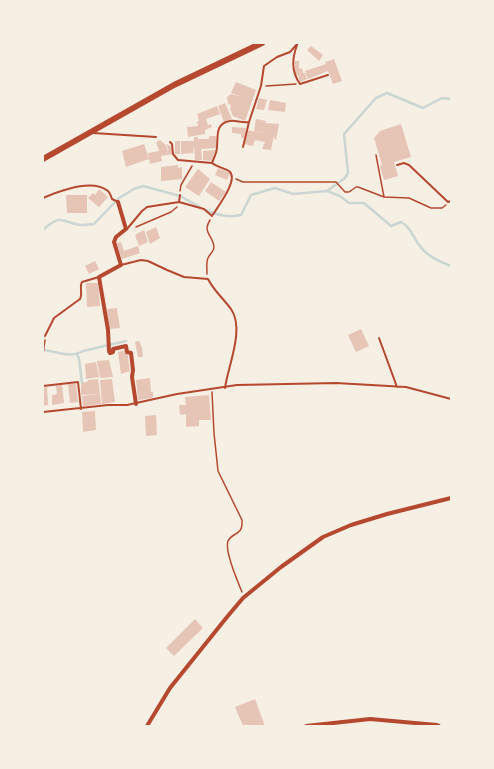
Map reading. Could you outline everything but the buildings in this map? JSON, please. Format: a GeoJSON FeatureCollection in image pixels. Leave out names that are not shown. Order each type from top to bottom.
{"type":"FeatureCollection","features":[{"type":"Feature","properties":{"kind":"main road"},"geometry":{"type":"LineString","coordinates":[[43,159],[174,85],[262,43]]}},
{"type":"Feature","properties":{"kind":"street"},"geometry":{"type":"LineString","coordinates":[[118,202],[126,229],[116,237],[114,242],[121,265],[99,277],[108,330],[109,351],[113,352],[113,349],[126,346],[127,352],[131,353],[133,370],[132,377],[136,404]]}},
{"type":"Feature","properties":{"kind":"street"},"geometry":{"type":"LineString","coordinates":[[147,726],[170,688],[244,598],[280,567],[323,537],[351,525],[386,514],[451,498]]}},
{"type":"Feature","properties":{"kind":"street"},"geometry":{"type":"LineString","coordinates":[[306,726],[370,719],[439,726]]}},
{"type":"Feature","properties":{"kind":"lane"},"geometry":{"type":"LineString","coordinates":[[298,44],[293,61],[294,72],[300,84],[328,75]]}},
{"type":"Feature","properties":{"kind":"lane"},"geometry":{"type":"LineString","coordinates":[[243,147],[249,122],[261,86],[264,66],[277,57],[290,52],[298,44]]}},
{"type":"Feature","properties":{"kind":"lane"},"geometry":{"type":"LineString","coordinates":[[212,163],[217,148],[217,136],[220,126],[225,122],[231,121],[242,123],[249,122]]}},
{"type":"Feature","properties":{"kind":"lane"},"geometry":{"type":"LineString","coordinates":[[88,133],[156,137]]}},
{"type":"Feature","properties":{"kind":"lane"},"geometry":{"type":"LineString","coordinates":[[116,237],[128,229],[147,207],[179,201],[204,209],[212,216],[226,196],[232,178],[232,174],[229,171],[212,163],[195,160],[178,160],[175,157],[172,144],[170,142]]}},
{"type":"Feature","properties":{"kind":"lane"},"geometry":{"type":"LineString","coordinates":[[397,165],[404,163],[409,165],[450,201]]}},
{"type":"Feature","properties":{"kind":"lane"},"geometry":{"type":"LineString","coordinates":[[43,198],[63,189],[100,186],[109,192],[112,199],[118,202]]}},
{"type":"Feature","properties":{"kind":"lane"},"geometry":{"type":"LineString","coordinates":[[179,201],[180,194]]}},
{"type":"Feature","properties":{"kind":"lane"},"geometry":{"type":"LineString","coordinates":[[121,265],[141,260],[148,261],[184,277],[208,279],[212,287],[231,309],[234,315],[236,338],[234,353],[227,372],[225,388]]}},
{"type":"Feature","properties":{"kind":"lane"},"geometry":{"type":"LineString","coordinates":[[45,336],[54,318],[80,299],[82,282],[99,277]]}},
{"type":"Feature","properties":{"kind":"lane"},"geometry":{"type":"LineString","coordinates":[[378,338],[398,387]]}},
{"type":"Feature","properties":{"kind":"lane"},"geometry":{"type":"LineString","coordinates":[[43,386],[78,382],[81,409]]}},
{"type":"Feature","properties":{"kind":"lane"},"geometry":{"type":"LineString","coordinates":[[43,412],[108,405],[136,404],[176,394],[237,386],[336,383],[406,387],[451,399]]}},
{"type":"Feature","properties":{"kind":"path"},"geometry":{"type":"LineString","coordinates":[[261,86],[300,84]]}},
{"type":"Feature","properties":{"kind":"path"},"geometry":{"type":"LineString","coordinates":[[376,155],[384,197]]}},
{"type":"Feature","properties":{"kind":"path"},"geometry":{"type":"LineString","coordinates":[[180,194],[181,185],[195,160]]}},
{"type":"Feature","properties":{"kind":"path"},"geometry":{"type":"LineString","coordinates":[[232,178],[243,182],[336,182],[345,192],[349,192],[358,187],[384,197],[409,198],[423,206],[437,209],[442,208],[450,201]]}},
{"type":"Feature","properties":{"kind":"path"},"geometry":{"type":"LineString","coordinates":[[128,229],[141,225],[175,209],[179,201]]}},
{"type":"Feature","properties":{"kind":"path"},"geometry":{"type":"LineString","coordinates":[[208,279],[207,258],[214,246],[207,230],[207,224],[212,216]]}},
{"type":"Feature","properties":{"kind":"path"},"geometry":{"type":"LineString","coordinates":[[43,353],[45,336]]}},
{"type":"Feature","properties":{"kind":"path"},"geometry":{"type":"LineString","coordinates":[[212,390],[218,471],[242,520],[242,526],[239,533],[229,540],[227,546],[228,554],[244,598]]}},
{"type":"Feature","properties":{"kind":"waterway"},"geometry":{"type":"LineString","coordinates":[[205,210],[223,216],[241,215],[251,195],[275,188],[293,194],[327,191],[345,178],[348,173],[344,134],[376,98],[387,93],[423,108],[442,98],[451,99]]}},
{"type":"Feature","properties":{"kind":"waterway"},"geometry":{"type":"LineString","coordinates":[[43,230],[54,221],[58,220],[81,225],[94,224],[119,198],[134,189],[143,186],[180,196],[200,207]]}},
{"type":"Feature","properties":{"kind":"waterway"},"geometry":{"type":"LineString","coordinates":[[327,191],[340,196],[349,203],[364,203],[391,226],[401,222],[412,233],[426,253],[438,261],[451,266]]}},
{"type":"Feature","properties":{"kind":"waterway"},"geometry":{"type":"LineString","coordinates":[[43,350],[63,354],[73,354],[126,341]]}},
{"type":"Feature","properties":{"kind":"waterway"},"geometry":{"type":"LineString","coordinates":[[77,354],[82,383]]}}]}
